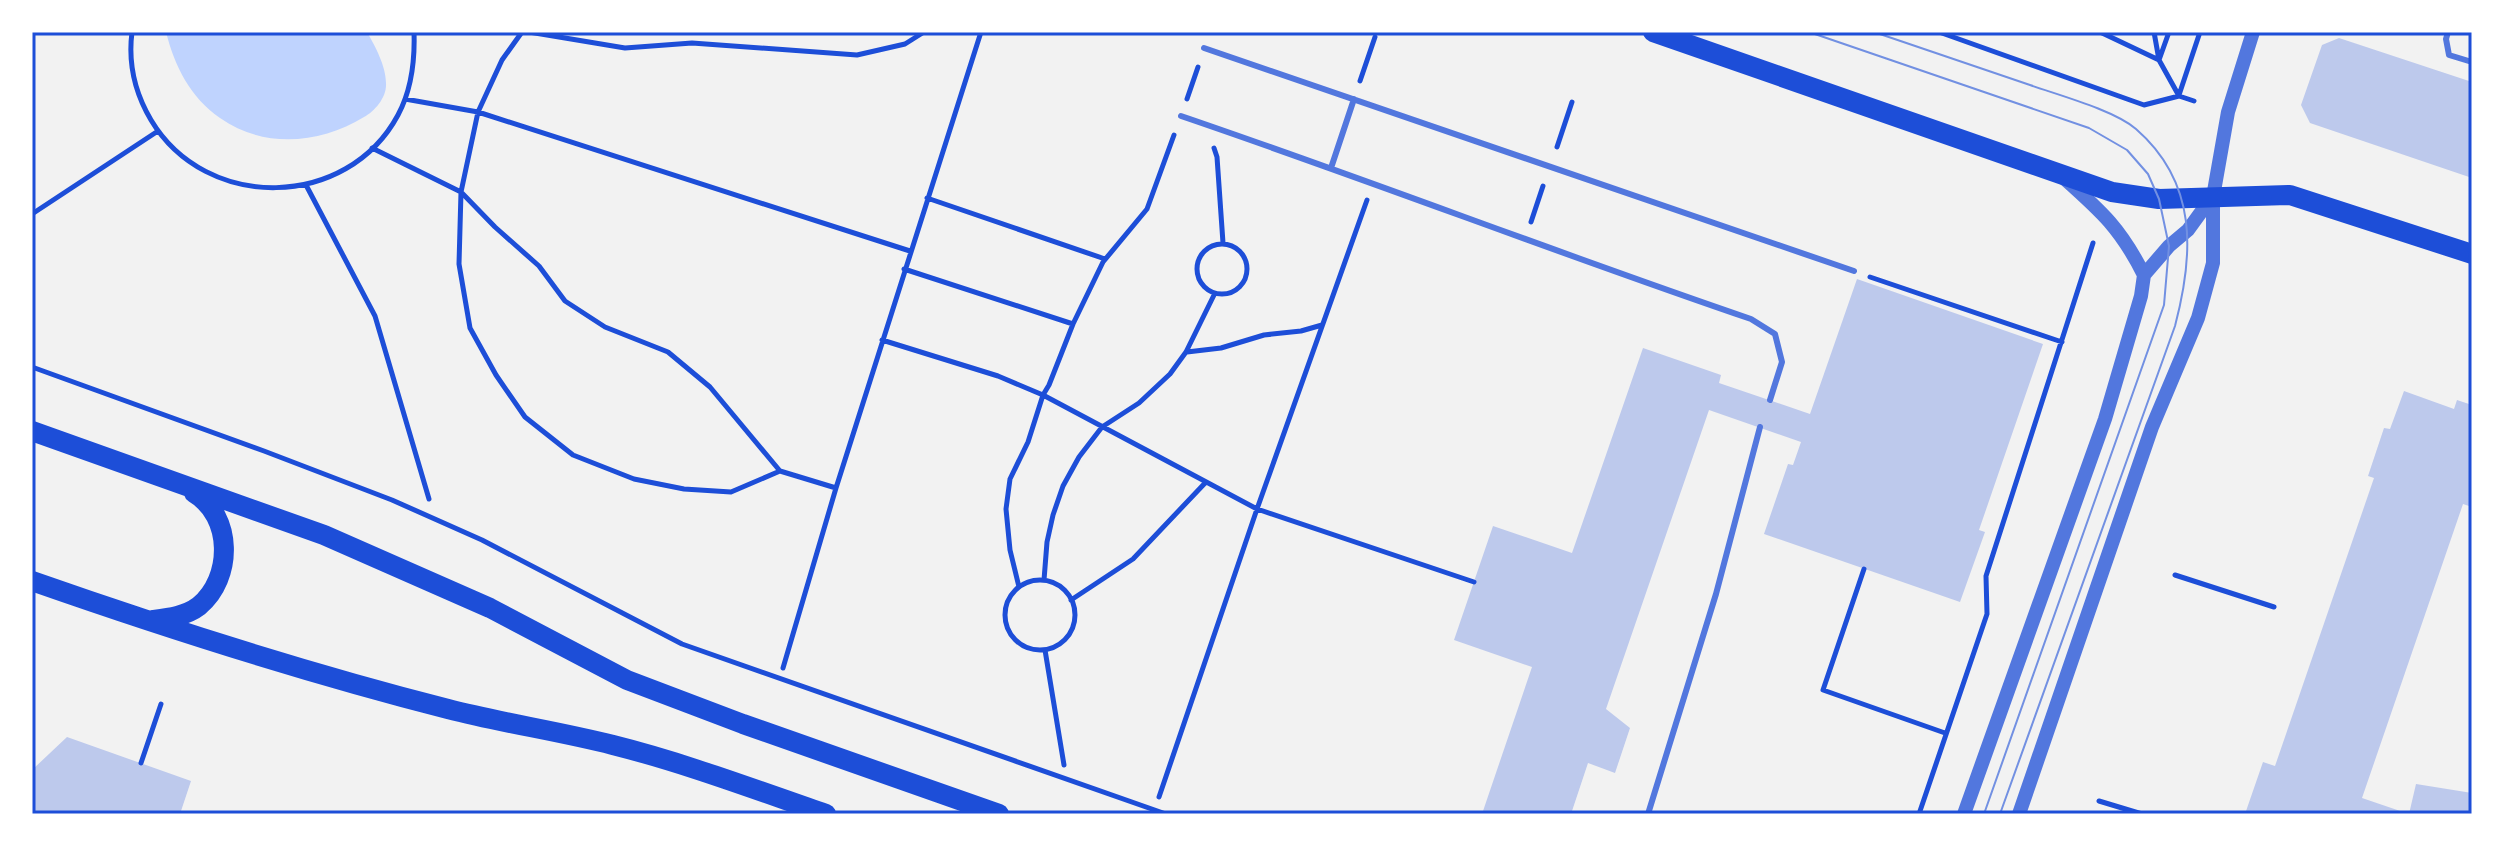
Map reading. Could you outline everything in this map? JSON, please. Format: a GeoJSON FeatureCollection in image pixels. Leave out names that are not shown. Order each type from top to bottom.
{"type":"FeatureCollection","features":[{"type":"Feature","properties":{"kind":"main road"},"geometry":{"type":"LineString","coordinates":[[1653,32],[2112,192],[2159,199],[2290,195],[2472,254]]}},
{"type":"Feature","properties":{"kind":"main road"},"geometry":{"type":"LineString","coordinates":[[32,431],[324,535],[490,608],[627,680],[999,814]]}},
{"type":"Feature","properties":{"kind":"main road"},"geometry":{"type":"LineString","coordinates":[[145,621],[179,616],[200,605],[214,587],[222,567],[222,532],[212,508],[181,485]]}},
{"type":"Feature","properties":{"kind":"main road"},"geometry":{"type":"LineString","coordinates":[[32,581],[145,621],[281,662],[450,710],[614,745],[826,814]]}},
{"type":"Feature","properties":{"kind":"street"},"geometry":{"type":"LineString","coordinates":[[2019,814],[2152,427],[2198,318],[2213,263],[2213,197],[2228,112],[2253,32]]}},
{"type":"Feature","properties":{"kind":"street"},"geometry":{"type":"LineString","coordinates":[[2059,173],[2104,213],[2128,243],[2144,275]]}},
{"type":"Feature","properties":{"kind":"street"},"geometry":{"type":"LineString","coordinates":[[1964,814],[2105,419],[2141,296],[2144,275],[2188,230],[2213,197]]}},
{"type":"Feature","properties":{"kind":"lane"},"geometry":{"type":"LineString","coordinates":[[2448,32],[2449,55],[2472,62]]}},
{"type":"Feature","properties":{"kind":"lane"},"geometry":{"type":"LineString","coordinates":[[1204,48],[1854,271]]}},
{"type":"Feature","properties":{"kind":"lane"},"geometry":{"type":"LineString","coordinates":[[1331,168],[1354,99]]}},
{"type":"Feature","properties":{"kind":"lane"},"geometry":{"type":"LineString","coordinates":[[1181,116],[1751,319],[1775,334],[1782,362],[1770,400]]}},
{"type":"Feature","properties":{"kind":"lane"},"geometry":{"type":"LineString","coordinates":[[1648,814],[1716,594],[1760,427]]}},
{"type":"Feature","properties":{"kind":"path"},"geometry":{"type":"LineString","coordinates":[[132,32],[133,76],[142,105],[158,131],[180,155],[207,173],[237,185],[269,189],[306,185],[333,176],[359,161],[381,140],[398,115],[410,87],[415,57],[414,32]]}},
{"type":"Feature","properties":{"kind":"path"},"geometry":{"type":"LineString","coordinates":[[522,32],[502,60],[478,112],[461,192],[459,264],[470,328],[496,375],[525,417],[573,455],[634,479],[684,489],[731,492],[780,471]]}},
{"type":"Feature","properties":{"kind":"path"},"geometry":{"type":"LineString","coordinates":[[529,32],[625,48],[692,43],[857,55],[905,44],[924,32]]}},
{"type":"Feature","properties":{"kind":"path"},"geometry":{"type":"LineString","coordinates":[[783,668],[904,269],[981,32]]}},
{"type":"Feature","properties":{"kind":"path"},"geometry":{"type":"LineString","coordinates":[[1939,32],[2144,105],[2179,96],[2194,101]]}},
{"type":"Feature","properties":{"kind":"path"},"geometry":{"type":"LineString","coordinates":[[2100,32],[2159,60]]}},
{"type":"Feature","properties":{"kind":"path"},"geometry":{"type":"LineString","coordinates":[[2154,32],[2159,60],[2179,96]]}},
{"type":"Feature","properties":{"kind":"path"},"geometry":{"type":"LineString","coordinates":[[2159,60],[2169,32]]}},
{"type":"Feature","properties":{"kind":"path"},"geometry":{"type":"LineString","coordinates":[[2179,96],[2200,32]]}},
{"type":"Feature","properties":{"kind":"path"},"geometry":{"type":"LineString","coordinates":[[1354,99],[1375,37]]}},
{"type":"Feature","properties":{"kind":"path"},"geometry":{"type":"LineString","coordinates":[[1019,587],[1010,550],[1006,509],[1010,479],[1028,442],[1043,395],[1073,324],[1105,259],[1147,209],[1204,48]]}},
{"type":"Feature","properties":{"kind":"path"},"geometry":{"type":"LineString","coordinates":[[405,99],[478,112],[910,251]]}},
{"type":"Feature","properties":{"kind":"path"},"geometry":{"type":"LineString","coordinates":[[1205,124],[1217,157],[1223,243]]}},
{"type":"Feature","properties":{"kind":"path"},"geometry":{"type":"LineString","coordinates":[[32,214],[158,131]]}},
{"type":"Feature","properties":{"kind":"path"},"geometry":{"type":"LineString","coordinates":[[372,148],[461,192],[539,266],[565,301],[605,327],[668,352],[710,387],[780,471],[836,488]]}},
{"type":"Feature","properties":{"kind":"path"},"geometry":{"type":"LineString","coordinates":[[1159,797],[1373,184]]}},
{"type":"Feature","properties":{"kind":"path"},"geometry":{"type":"LineString","coordinates":[[306,185],[375,316],[429,499]]}},
{"type":"Feature","properties":{"kind":"path"},"geometry":{"type":"LineString","coordinates":[[927,198],[1105,259]]}},
{"type":"Feature","properties":{"kind":"path"},"geometry":{"type":"LineString","coordinates":[[1223,243],[1239,250],[1247,265],[1247,273],[1239,287],[1224,294],[1215,293],[1201,284],[1198,260],[1208,247],[1223,243]]}},
{"type":"Feature","properties":{"kind":"path"},"geometry":{"type":"LineString","coordinates":[[1919,814],[1987,614],[1986,576],[2093,243]]}},
{"type":"Feature","properties":{"kind":"path"},"geometry":{"type":"LineString","coordinates":[[904,269],[1073,324]]}},
{"type":"Feature","properties":{"kind":"path"},"geometry":{"type":"LineString","coordinates":[[1854,271],[2062,342]]}},
{"type":"Feature","properties":{"kind":"path"},"geometry":{"type":"LineString","coordinates":[[1044,580],[1047,542],[1063,486],[1079,457],[1102,427],[1139,403],[1170,374],[1186,352],[1215,293]]}},
{"type":"Feature","properties":{"kind":"path"},"geometry":{"type":"LineString","coordinates":[[1186,352],[1221,348],[1264,335],[1322,325]]}},
{"type":"Feature","properties":{"kind":"path"},"geometry":{"type":"LineString","coordinates":[[882,340],[998,376],[1043,395],[1257,509],[1474,582]]}},
{"type":"Feature","properties":{"kind":"path"},"geometry":{"type":"LineString","coordinates":[[32,367],[392,500],[482,540],[682,644],[1166,814]]}},
{"type":"Feature","properties":{"kind":"path"},"geometry":{"type":"LineString","coordinates":[[1071,600],[1133,559],[1206,482]]}},
{"type":"Feature","properties":{"kind":"path"},"geometry":{"type":"LineString","coordinates":[[1864,569],[1823,690],[1945,733]]}},
{"type":"Feature","properties":{"kind":"path"},"geometry":{"type":"LineString","coordinates":[[2175,575],[2274,607]]}},
{"type":"Feature","properties":{"kind":"path"},"geometry":{"type":"LineString","coordinates":[[1035,580],[1044,580],[1059,585],[1071,600],[1075,613],[1070,633],[1064,641],[1045,650],[1025,647],[1010,633],[1005,613],[1007,603],[1019,587],[1035,580]]}},
{"type":"Feature","properties":{"kind":"path"},"geometry":{"type":"LineString","coordinates":[[1045,650],[1064,765]]}},
{"type":"Feature","properties":{"kind":"path"},"geometry":{"type":"LineString","coordinates":[[141,763],[161,704]]}},
{"type":"Feature","properties":{"kind":"path"},"geometry":{"type":"LineString","coordinates":[[2099,801],[2142,814]]}},
{"type":"Feature","properties":{"kind":"water"},"geometry":{"type":"Polygon","coordinates":[[[166,32],[367,32],[384,70],[385,93],[380,103],[368,114],[329,133],[292,139],[255,135],[220,118],[200,101],[179,69],[166,32]]]}},
{"type":"Feature","properties":{"kind":"building"},"geometry":{"type":"Polygon","coordinates":[[[2339,38],[2472,82],[2472,178],[2310,123],[2301,105],[2322,45],[2339,38]]]}},
{"type":"Feature","properties":{"kind":"building"},"geometry":{"type":"Polygon","coordinates":[[[1857,279],[2043,344],[1979,530],[1985,532],[1960,602],[1764,534],[1788,464],[1793,465],[1801,442],[1709,410],[1606,709],[1630,728],[1615,773],[1588,763],[1571,814],[1482,814],[1532,667],[1454,640],[1493,526],[1572,553],[1643,348],[1721,375],[1719,383],[1810,414],[1857,279]]]}},
{"type":"Feature","properties":{"kind":"building"},"geometry":{"type":"Polygon","coordinates":[[[2404,391],[2454,409],[2457,400],[2472,405],[2472,507],[2463,504],[2362,798],[2409,814],[2245,814],[2263,762],[2275,766],[2374,478],[2368,476],[2384,428],[2390,429],[2404,391]]]}},
{"type":"Feature","properties":{"kind":"building"},"geometry":{"type":"Polygon","coordinates":[[[67,737],[191,781],[180,814],[32,814],[32,770],[67,737]]]}},
{"type":"Feature","properties":{"kind":"building"},"geometry":{"type":"Polygon","coordinates":[[[2416,784],[2472,793],[2472,814],[2409,814],[2416,784]]]}},
{"type":"Feature","properties":{"kind":"tram line"},"geometry":{"type":"LineString","coordinates":[[1809,32],[2089,128],[2127,150],[2148,174],[2159,199],[2169,246],[2164,305],[1984,814]]}},
{"type":"Feature","properties":{"kind":"tram line"},"geometry":{"type":"LineString","coordinates":[[1874,32],[2085,104],[2126,122],[2156,150],[2171,172],[2181,196],[2186,221],[2186,272],[2175,326],[2000,814]]}}]}
